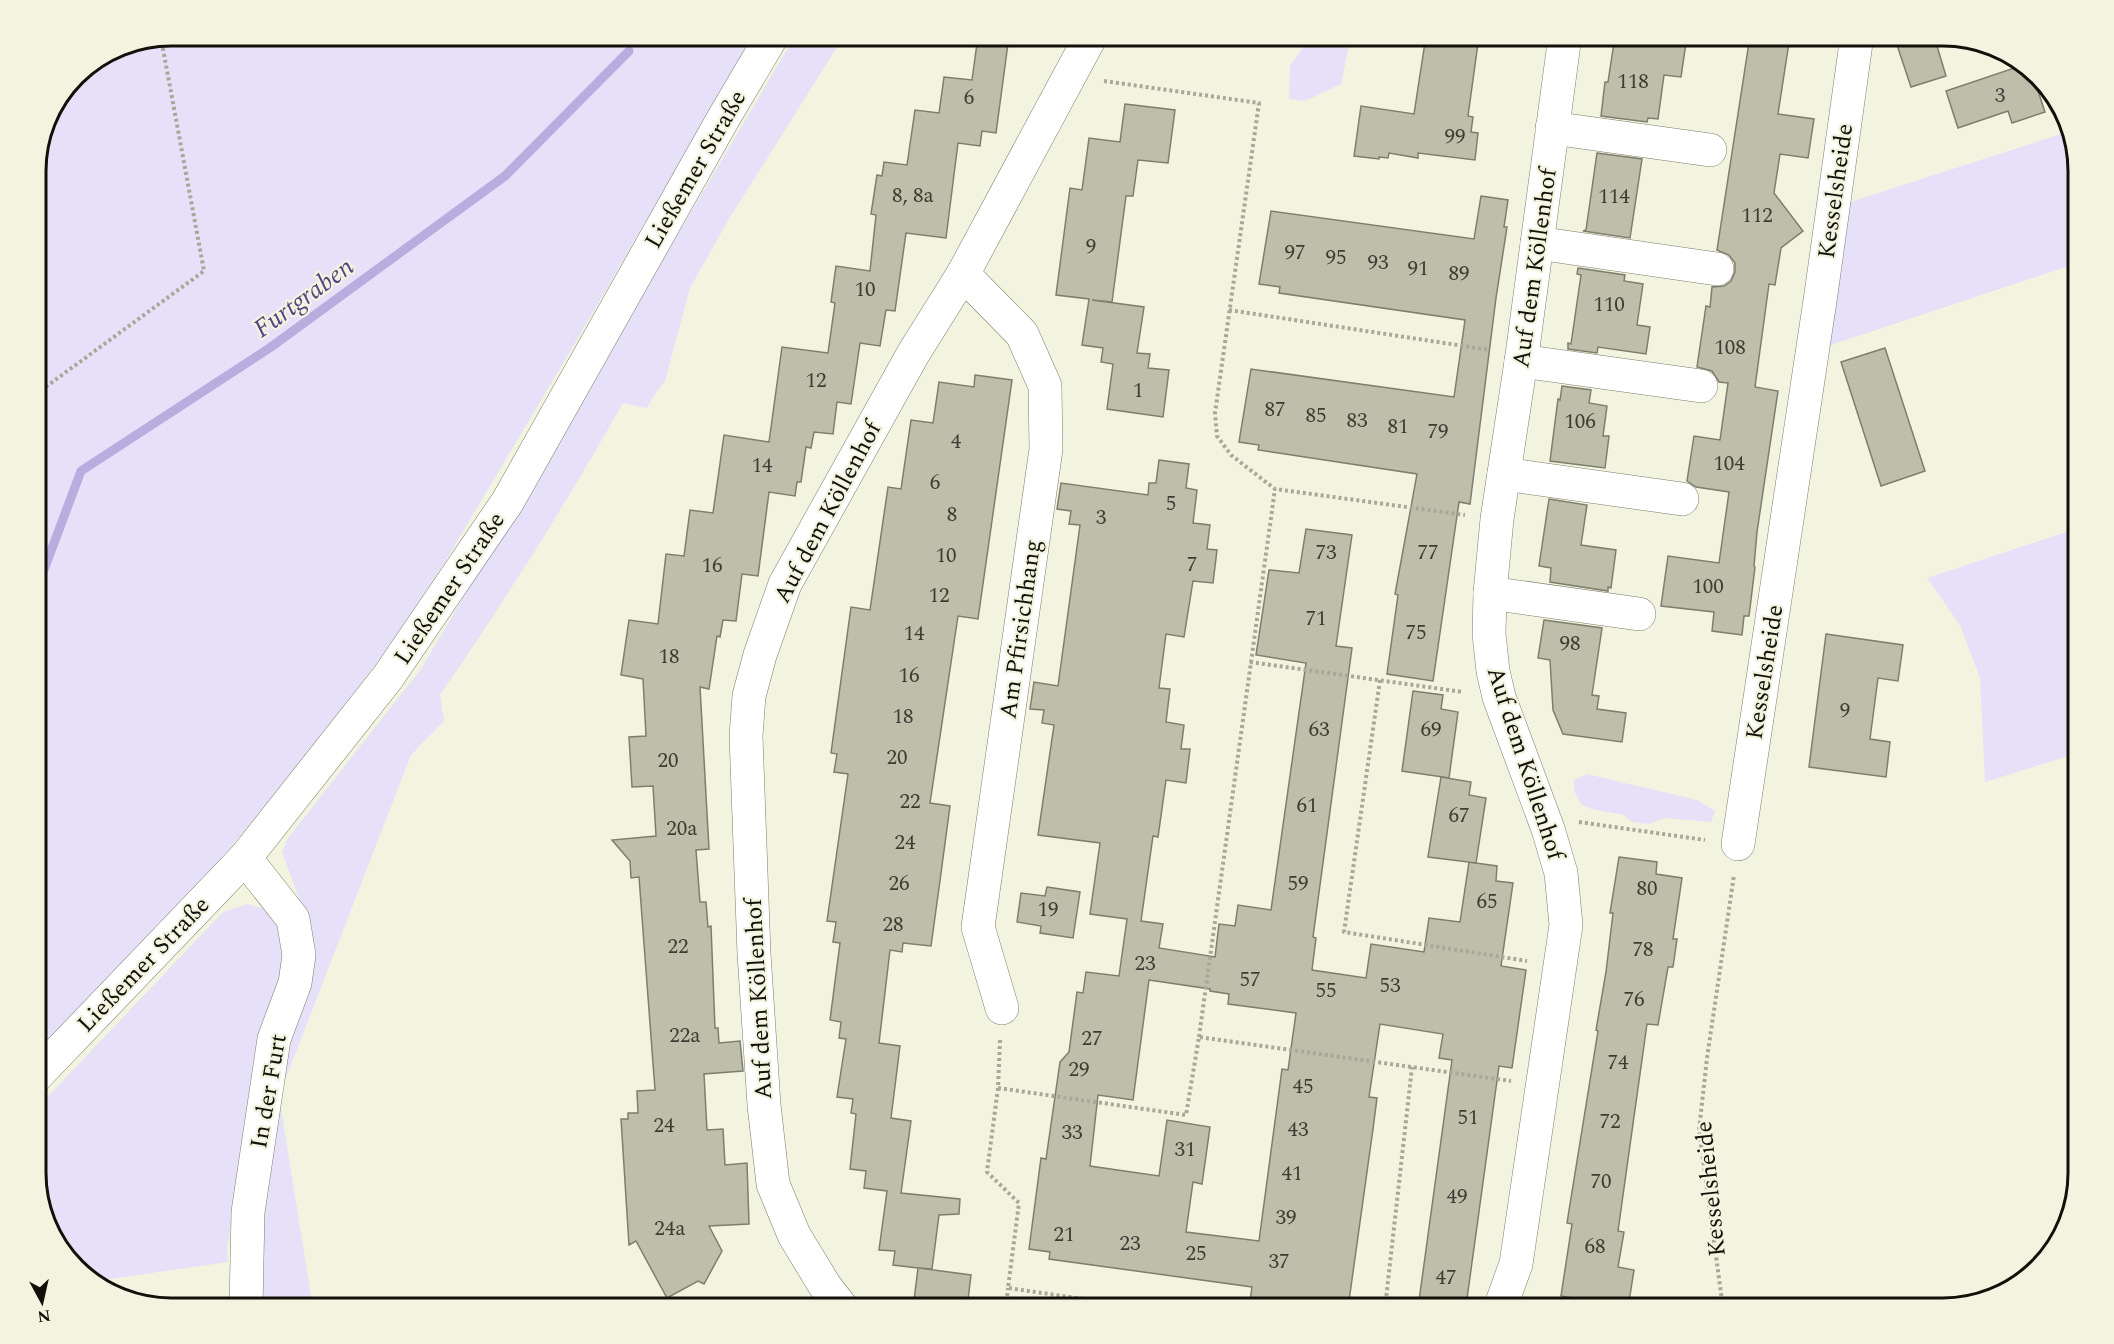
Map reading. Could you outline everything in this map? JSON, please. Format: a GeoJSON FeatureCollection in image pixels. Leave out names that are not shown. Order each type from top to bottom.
{"type":"FeatureCollection","features":[{"type":"Feature","properties":{"kind":"street","name":"Ließemer Straße"},"geometry":{"type":"LineString","coordinates":[[47,1065],[245,858],[388,677],[508,501],[766,46]]}},
{"type":"Feature","properties":{"kind":"street","name":"Auf dem Köllenhof"},"geometry":{"type":"LineString","coordinates":[[834,1298],[794,1235],[773,1184],[764,1105],[754,954],[746,736],[749,696],[759,655],[784,584],[913,354],[963,274],[1086,46]]}},
{"type":"Feature","properties":{"kind":"street","name":"Auf dem Köllenhof"},"geometry":{"type":"LineString","coordinates":[[1504,1298],[1516,1264],[1566,925],[1561,873],[1548,828],[1499,697],[1493,671],[1489,634],[1490,593],[1497,519],[1522,358],[1564,46]]}},
{"type":"Feature","properties":{"kind":"street","name":"Kesselsheide"},"geometry":{"type":"LineString","coordinates":[[1738,844],[1821,294],[1856,46]]}},
{"type":"Feature","properties":{"kind":"street"},"geometry":{"type":"LineString","coordinates":[[1552,128],[1710,150]]}},
{"type":"Feature","properties":{"kind":"street"},"geometry":{"type":"LineString","coordinates":[[1537,243],[1718,269]]}},
{"type":"Feature","properties":{"kind":"street","name":"Am Pfirsichhang"},"geometry":{"type":"LineString","coordinates":[[963,274],[1022,334],[1045,386],[1046,449],[978,927],[1002,1008]]}},
{"type":"Feature","properties":{"kind":"street"},"geometry":{"type":"LineString","coordinates":[[1522,358],[1701,386]]}},
{"type":"Feature","properties":{"kind":"street"},"geometry":{"type":"LineString","coordinates":[[1504,474],[1682,499]]}},
{"type":"Feature","properties":{"kind":"street"},"geometry":{"type":"LineString","coordinates":[[1490,593],[1639,614]]}},
{"type":"Feature","properties":{"kind":"street","name":"In der Furt"},"geometry":{"type":"LineString","coordinates":[[245,858],[293,919],[299,956],[295,983],[274,1039],[248,1212],[246,1298]]}},
{"type":"Feature","properties":{"kind":"path"},"geometry":{"type":"LineString","coordinates":[[47,386],[204,271],[163,47]]}},
{"type":"Feature","properties":{"kind":"path"},"geometry":{"type":"LineString","coordinates":[[1070,76],[1259,103],[1215,413],[1216,436],[1231,455],[1275,489],[1497,519]]}},
{"type":"Feature","properties":{"kind":"path"},"geometry":{"type":"LineString","coordinates":[[1229,310],[1522,358]]}},
{"type":"Feature","properties":{"kind":"path"},"geometry":{"type":"LineString","coordinates":[[998,1088],[1186,1115],[1275,489]]}},
{"type":"Feature","properties":{"kind":"path"},"geometry":{"type":"LineString","coordinates":[[1250,662],[1499,697]]}},
{"type":"Feature","properties":{"kind":"path"},"geometry":{"type":"LineString","coordinates":[[1380,680],[1344,932],[1560,966]]}},
{"type":"Feature","properties":{"kind":"path"},"geometry":{"type":"LineString","coordinates":[[1548,828],[1575,821],[1738,844]]}},
{"type":"Feature","properties":{"kind":"path","name":"Kesselsheide"},"geometry":{"type":"LineString","coordinates":[[1723,1298],[1699,1130],[1707,1058],[1738,844]]}},
{"type":"Feature","properties":{"kind":"path"},"geometry":{"type":"LineString","coordinates":[[1002,1008],[998,1088],[987,1172],[1019,1203],[1007,1298]]}},
{"type":"Feature","properties":{"kind":"path"},"geometry":{"type":"LineString","coordinates":[[1198,1037],[1544,1086]]}},
{"type":"Feature","properties":{"kind":"path"},"geometry":{"type":"LineString","coordinates":[[1386,1298],[1412,1067]]}},
{"type":"Feature","properties":{"kind":"path"},"geometry":{"type":"LineString","coordinates":[[1008,1288],[1076,1298]]}},
{"type":"Feature","properties":{"kind":"shaded area"},"geometry":{"type":"Polygon","coordinates":[[[172,46],[747,46],[440,570],[319,742],[203,880],[47,1042],[47,163],[53,131],[72,95],[83,83],[109,63],[131,53],[172,46]]]}},
{"type":"Feature","properties":{"kind":"shaded area"},"geometry":{"type":"Polygon","coordinates":[[[789,46],[837,47],[729,219],[690,288],[665,381],[647,408],[623,403],[535,551],[440,695],[444,721],[411,755],[279,1096],[311,1298],[258,1298],[260,1219],[305,915],[282,852],[288,838],[421,669],[789,46]]]}},
{"type":"Feature","properties":{"kind":"shaded area"},"geometry":{"type":"Polygon","coordinates":[[[1304,46],[1349,46],[1341,84],[1305,101],[1289,99],[1290,66],[1304,46]]]}},
{"type":"Feature","properties":{"kind":"shaded area"},"geometry":{"type":"Polygon","coordinates":[[[2062,134],[2068,172],[2068,266],[1825,347],[1844,204],[2062,134]]]}},
{"type":"Feature","properties":{"kind":"shaded area"},"geometry":{"type":"Polygon","coordinates":[[[2068,531],[2068,756],[1985,782],[1980,678],[1960,625],[1927,578],[2068,531]]]}},
{"type":"Feature","properties":{"kind":"shaded area"},"geometry":{"type":"Polygon","coordinates":[[[1587,774],[1697,800],[1715,811],[1711,822],[1664,818],[1649,824],[1632,822],[1624,815],[1591,809],[1581,804],[1574,791],[1574,780],[1587,774]]]}},
{"type":"Feature","properties":{"kind":"shaded area"},"geometry":{"type":"Polygon","coordinates":[[[247,904],[274,912],[285,940],[282,975],[261,1037],[227,1249],[228,1262],[107,1279],[72,1249],[63,1235],[51,1205],[47,1181],[47,1097],[223,912],[247,904]]]}},
{"type":"Feature","properties":{"kind":"building"},"geometry":{"type":"Polygon","coordinates":[[[977,46],[1008,46],[996,133],[982,131],[980,146],[958,143],[946,238],[906,233],[895,311],[886,310],[880,346],[860,343],[851,404],[837,402],[833,434],[814,432],[811,448],[806,447],[801,482],[797,482],[795,496],[769,492],[758,576],[742,574],[736,621],[723,620],[720,637],[717,636],[709,689],[700,687],[709,849],[696,850],[700,902],[706,902],[708,927],[711,926],[715,1028],[718,1028],[719,1043],[740,1041],[743,1071],[704,1074],[707,1130],[723,1129],[725,1165],[747,1163],[749,1224],[709,1226],[722,1251],[704,1284],[698,1281],[667,1298],[636,1241],[629,1245],[621,1119],[628,1119],[628,1113],[638,1113],[637,1091],[655,1090],[639,877],[631,878],[630,861],[612,840],[656,836],[653,786],[632,787],[629,737],[646,736],[643,679],[621,675],[629,620],[658,624],[666,554],[684,556],[690,510],[713,513],[724,435],[769,442],[782,347],[828,353],[835,303],[831,302],[836,266],[870,271],[876,215],[871,214],[877,175],[882,176],[884,162],[907,165],[915,110],[939,113],[944,77],[972,80],[977,46]]]}},
{"type":"Feature","properties":{"kind":"building"},"geometry":{"type":"Polygon","coordinates":[[[1424,46],[1478,46],[1468,116],[1473,117],[1471,132],[1478,133],[1475,160],[1418,153],[1418,158],[1389,153],[1388,158],[1379,157],[1379,159],[1354,156],[1361,106],[1414,114],[1424,46]]]}},
{"type":"Feature","properties":{"kind":"building"},"geometry":{"type":"Polygon","coordinates":[[[1613,46],[1686,46],[1681,77],[1664,75],[1658,119],[1648,118],[1647,122],[1601,116],[1605,82],[1608,82],[1613,46]]]}},
{"type":"Feature","properties":{"kind":"building"},"geometry":{"type":"Polygon","coordinates":[[[1748,46],[1788,46],[1778,114],[1814,119],[1808,158],[1780,154],[1774,193],[1803,231],[1781,248],[1775,285],[1769,284],[1755,387],[1778,391],[1757,532],[1749,616],[1744,616],[1742,635],[1712,631],[1714,612],[1661,606],[1668,556],[1719,563],[1729,492],[1696,487],[1687,481],[1694,436],[1720,440],[1728,383],[1719,382],[1712,371],[1697,367],[1706,306],[1710,307],[1712,287],[1724,286],[1731,281],[1735,272],[1735,263],[1729,255],[1717,250],[1748,46]]]}},
{"type":"Feature","properties":{"kind":"building"},"geometry":{"type":"Polygon","coordinates":[[[1897,46],[1937,46],[1946,76],[1911,87],[1897,46]]]}},
{"type":"Feature","properties":{"kind":"building"},"geometry":{"type":"Polygon","coordinates":[[[2013,68],[2038,92],[2045,112],[2012,123],[2008,111],[1958,128],[1946,91],[2013,68]]]}},
{"type":"Feature","properties":{"kind":"building"},"geometry":{"type":"Polygon","coordinates":[[[1125,104],[1175,110],[1168,163],[1138,160],[1133,196],[1126,196],[1112,302],[1092,300],[1144,307],[1137,353],[1150,354],[1148,368],[1169,370],[1163,417],[1107,409],[1113,364],[1101,362],[1103,348],[1082,345],[1089,299],[1056,295],[1070,188],[1082,190],[1089,138],[1120,142],[1125,104]]]}},
{"type":"Feature","properties":{"kind":"building"},"geometry":{"type":"Polygon","coordinates":[[[1597,153],[1642,159],[1630,238],[1583,231],[1586,230],[1597,153]]]}},
{"type":"Feature","properties":{"kind":"building"},"geometry":{"type":"Polygon","coordinates":[[[1481,196],[1508,200],[1504,227],[1507,227],[1470,504],[1459,502],[1433,681],[1387,674],[1398,595],[1395,594],[1417,474],[1258,450],[1259,445],[1239,442],[1251,369],[1454,397],[1465,320],[1279,293],[1280,287],[1259,284],[1271,211],[1474,239],[1481,196]]]}},
{"type":"Feature","properties":{"kind":"building"},"geometry":{"type":"Polygon","coordinates":[[[1578,268],[1625,275],[1624,281],[1643,284],[1637,325],[1650,327],[1646,354],[1598,347],[1597,353],[1568,349],[1568,343],[1571,344],[1581,275],[1577,274],[1578,268]]]}},
{"type":"Feature","properties":{"kind":"building"},"geometry":{"type":"Polygon","coordinates":[[[1885,348],[1925,471],[1881,486],[1841,362],[1885,348]]]}},
{"type":"Feature","properties":{"kind":"building"},"geometry":{"type":"Polygon","coordinates":[[[975,375],[1012,380],[978,619],[958,616],[930,803],[950,806],[931,946],[903,943],[902,952],[890,950],[879,1043],[900,1046],[891,1118],[911,1121],[901,1193],[960,1199],[959,1214],[939,1215],[932,1269],[919,1268],[971,1275],[968,1298],[914,1298],[918,1268],[893,1265],[895,1251],[879,1250],[887,1191],[864,1188],[866,1171],[850,1169],[856,1114],[851,1113],[853,1099],[837,1097],[846,1039],[839,1038],[841,1022],[830,1020],[840,943],[833,942],[836,922],[827,921],[848,774],[834,772],[837,754],[831,753],[851,607],[870,610],[888,487],[901,489],[911,420],[933,423],[939,382],[974,387],[975,375]]]}},
{"type":"Feature","properties":{"kind":"building"},"geometry":{"type":"Polygon","coordinates":[[[1562,386],[1591,390],[1589,403],[1607,406],[1603,436],[1609,436],[1605,468],[1550,461],[1558,399],[1560,400],[1562,386]]]}},
{"type":"Feature","properties":{"kind":"building"},"geometry":{"type":"Polygon","coordinates":[[[1159,460],[1189,464],[1186,488],[1197,490],[1193,523],[1210,525],[1207,549],[1217,550],[1213,583],[1193,581],[1184,637],[1166,634],[1159,688],[1170,689],[1166,722],[1184,725],[1181,749],[1190,749],[1186,783],[1166,780],[1158,837],[1153,836],[1141,921],[1163,924],[1159,948],[1215,957],[1219,924],[1235,926],[1238,905],[1271,910],[1306,663],[1256,655],[1269,570],[1299,573],[1306,529],[1352,535],[1336,646],[1352,648],[1313,937],[1316,938],[1312,970],[1366,978],[1371,944],[1424,952],[1429,918],[1460,922],[1469,862],[1497,866],[1496,881],[1513,883],[1501,966],[1526,970],[1512,1068],[1499,1066],[1467,1298],[1419,1298],[1452,1060],[1439,1058],[1443,1034],[1380,1024],[1369,1097],[1377,1098],[1349,1298],[1250,1298],[1252,1287],[1049,1259],[1050,1252],[1029,1249],[1041,1158],[1046,1159],[1060,1062],[1069,1052],[1077,992],[1083,993],[1086,972],[1119,976],[1127,919],[1090,914],[1100,843],[1038,835],[1054,725],[1042,723],[1044,710],[1030,709],[1034,682],[1058,686],[1080,525],[1069,524],[1071,511],[1057,509],[1061,483],[1148,495],[1149,483],[1156,483],[1159,460]],[[1149,980],[1133,1100],[1098,1095],[1090,1166],[1159,1176],[1167,1120],[1210,1127],[1202,1184],[1193,1182],[1186,1232],[1259,1241],[1282,1069],[1288,1070],[1296,1013],[1228,1004],[1229,994],[1210,991],[1210,989],[1149,980]]]}},
{"type":"Feature","properties":{"kind":"building"},"geometry":{"type":"Polygon","coordinates":[[[1549,499],[1587,505],[1581,545],[1616,550],[1611,588],[1608,587],[1608,591],[1550,582],[1551,568],[1539,566],[1549,499]]]}},
{"type":"Feature","properties":{"kind":"building"},"geometry":{"type":"Polygon","coordinates":[[[1544,620],[1602,628],[1592,695],[1599,696],[1597,709],[1626,713],[1622,742],[1563,734],[1553,710],[1550,660],[1538,658],[1544,620]]]}},
{"type":"Feature","properties":{"kind":"building"},"geometry":{"type":"Polygon","coordinates":[[[1826,634],[1903,645],[1898,681],[1878,678],[1870,739],[1890,742],[1886,777],[1809,767],[1826,634]]]}},
{"type":"Feature","properties":{"kind":"building"},"geometry":{"type":"Polygon","coordinates":[[[1413,691],[1443,695],[1441,709],[1458,712],[1449,778],[1402,771],[1413,691]]]}},
{"type":"Feature","properties":{"kind":"building"},"geometry":{"type":"Polygon","coordinates":[[[1441,777],[1471,782],[1469,795],[1486,798],[1476,863],[1428,857],[1441,777]]]}},
{"type":"Feature","properties":{"kind":"building"},"geometry":{"type":"Polygon","coordinates":[[[1619,857],[1657,862],[1656,874],[1682,878],[1673,939],[1677,939],[1673,967],[1668,967],[1658,1025],[1647,1024],[1618,1231],[1624,1232],[1618,1267],[1634,1270],[1630,1298],[1573,1298],[1561,1296],[1572,1224],[1567,1223],[1598,1031],[1596,1030],[1613,913],[1610,913],[1619,857]]]}},
{"type":"Feature","properties":{"kind":"building"},"geometry":{"type":"Polygon","coordinates":[[[1047,887],[1080,892],[1073,938],[1040,933],[1041,926],[1017,922],[1021,893],[1045,896],[1047,887]]]}},
{"type":"Feature","properties":{"kind":"waterway","name":"Furtgraben"},"geometry":{"type":"LineString","coordinates":[[47,562],[81,471],[271,347],[505,176],[629,51]]}}]}
